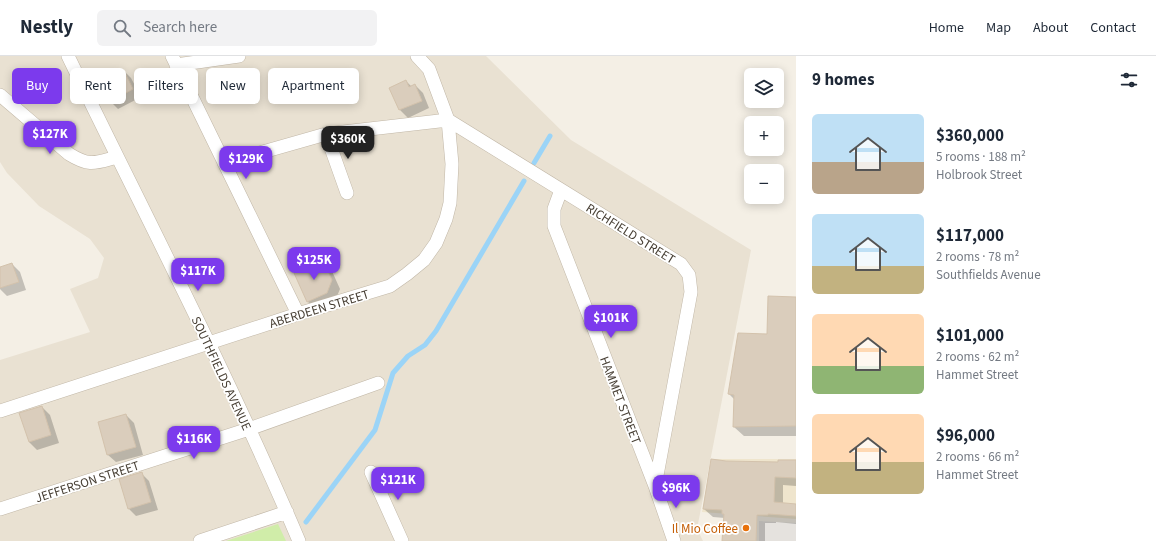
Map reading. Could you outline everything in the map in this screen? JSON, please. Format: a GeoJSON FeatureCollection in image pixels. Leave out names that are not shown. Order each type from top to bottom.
{"type":"FeatureCollection","features":[{"type":"Feature","properties":{"kind":"street","name":"SOUTHFIELDS AVENUE"},"geometry":{"type":"LineString","coordinates":[[68,56],[249,429],[299,541]]}},
{"type":"Feature","properties":{"kind":"street"},"geometry":{"type":"LineString","coordinates":[[239,56],[174,61],[298,314]]}},
{"type":"Feature","properties":{"kind":"street","name":"ABERDEEN STREET"},"geometry":{"type":"LineString","coordinates":[[0,411],[298,314],[390,286],[408,274],[424,260],[436,243],[446,219],[450,203],[452,164],[448,120],[429,69],[417,56]]}},
{"type":"Feature","properties":{"kind":"street"},"geometry":{"type":"LineString","coordinates":[[0,95],[69,154],[80,161],[92,164],[117,157]]}},
{"type":"Feature","properties":{"kind":"street"},"geometry":{"type":"LineString","coordinates":[[224,162],[326,134],[448,120]]}},
{"type":"Feature","properties":{"kind":"street","name":"RICHFIELD STREET"},"geometry":{"type":"LineString","coordinates":[[448,120],[681,264],[688,275],[691,292],[655,486]]}},
{"type":"Feature","properties":{"kind":"street"},"geometry":{"type":"LineString","coordinates":[[326,134],[347,193]]}},
{"type":"Feature","properties":{"kind":"street","name":"HAMMET STREET"},"geometry":{"type":"LineString","coordinates":[[561,190],[554,209],[554,226],[655,486],[674,541]]}},
{"type":"Feature","properties":{"kind":"street","name":"JEFFERSON STREET"},"geometry":{"type":"LineString","coordinates":[[0,509],[249,429],[378,383]]}},
{"type":"Feature","properties":{"kind":"street"},"geometry":{"type":"LineString","coordinates":[[371,472],[402,541]]}},
{"type":"Feature","properties":{"kind":"street"},"geometry":{"type":"LineString","coordinates":[[200,541],[287,512]]}},
{"type":"Feature","properties":{"kind":"shaded area"},"geometry":{"type":"Polygon","coordinates":[[[0,56],[486,56],[571,140],[751,250],[697,529],[703,541],[0,541],[0,360],[90,332],[70,289],[98,278],[104,258],[90,239],[39,206],[7,173],[0,162],[0,56]]]}},
{"type":"Feature","properties":{"kind":"shaded area"},"geometry":{"type":"Polygon","coordinates":[[[711,459],[796,459],[796,519],[702,512],[711,459]]]}},
{"type":"Feature","properties":{"kind":"shaded area"},"geometry":{"type":"Polygon","coordinates":[[[759,521],[796,523],[796,541],[759,541],[759,521]]]}},
{"type":"Feature","properties":{"kind":"green space"},"geometry":{"type":"Polygon","coordinates":[[[278,524],[286,541],[226,541],[278,524]]]}},
{"type":"Feature","properties":{"kind":"building"},"geometry":{"type":"Polygon","coordinates":[[[126,75],[133,89],[126,93],[126,75]]]}},
{"type":"Feature","properties":{"kind":"building"},"geometry":{"type":"Polygon","coordinates":[[[406,80],[409,87],[415,84],[422,101],[399,110],[389,88],[406,80]]]}},
{"type":"Feature","properties":{"kind":"building"},"geometry":{"type":"Polygon","coordinates":[[[323,260],[332,280],[327,293],[307,302],[294,273],[323,260]]]}},
{"type":"Feature","properties":{"kind":"building"},"geometry":{"type":"Polygon","coordinates":[[[12,263],[19,282],[0,288],[0,267],[12,263]]]}},
{"type":"Feature","properties":{"kind":"building"},"geometry":{"type":"Polygon","coordinates":[[[768,296],[796,297],[796,426],[733,427],[734,395],[728,394],[738,333],[767,334],[768,296]]]}},
{"type":"Feature","properties":{"kind":"building"},"geometry":{"type":"Polygon","coordinates":[[[42,406],[51,435],[29,442],[19,413],[42,406]]]}},
{"type":"Feature","properties":{"kind":"building"},"geometry":{"type":"Polygon","coordinates":[[[126,414],[136,447],[107,455],[98,422],[126,414]]]}},
{"type":"Feature","properties":{"kind":"building"},"geometry":{"type":"Polygon","coordinates":[[[711,459],[726,461],[778,462],[778,460],[796,460],[796,478],[775,477],[774,502],[796,504],[796,516],[768,514],[757,515],[756,541],[722,541],[724,514],[722,514],[722,510],[703,509],[711,459]]]}},
{"type":"Feature","properties":{"kind":"building"},"geometry":{"type":"Polygon","coordinates":[[[142,472],[151,502],[128,509],[119,479],[142,472]]]}},
{"type":"Feature","properties":{"kind":"waterway"},"geometry":{"type":"LineString","coordinates":[[534,163],[550,136]]}},
{"type":"Feature","properties":{"kind":"waterway"},"geometry":{"type":"LineString","coordinates":[[306,522],[375,430],[393,373],[408,356],[425,345],[436,331],[524,181]]}},
{"type":"Feature","properties":{"kind":"place","name":"Il Mio Coffee"},"geometry":{"type":"Point","coordinates":[746,528]}}]}
